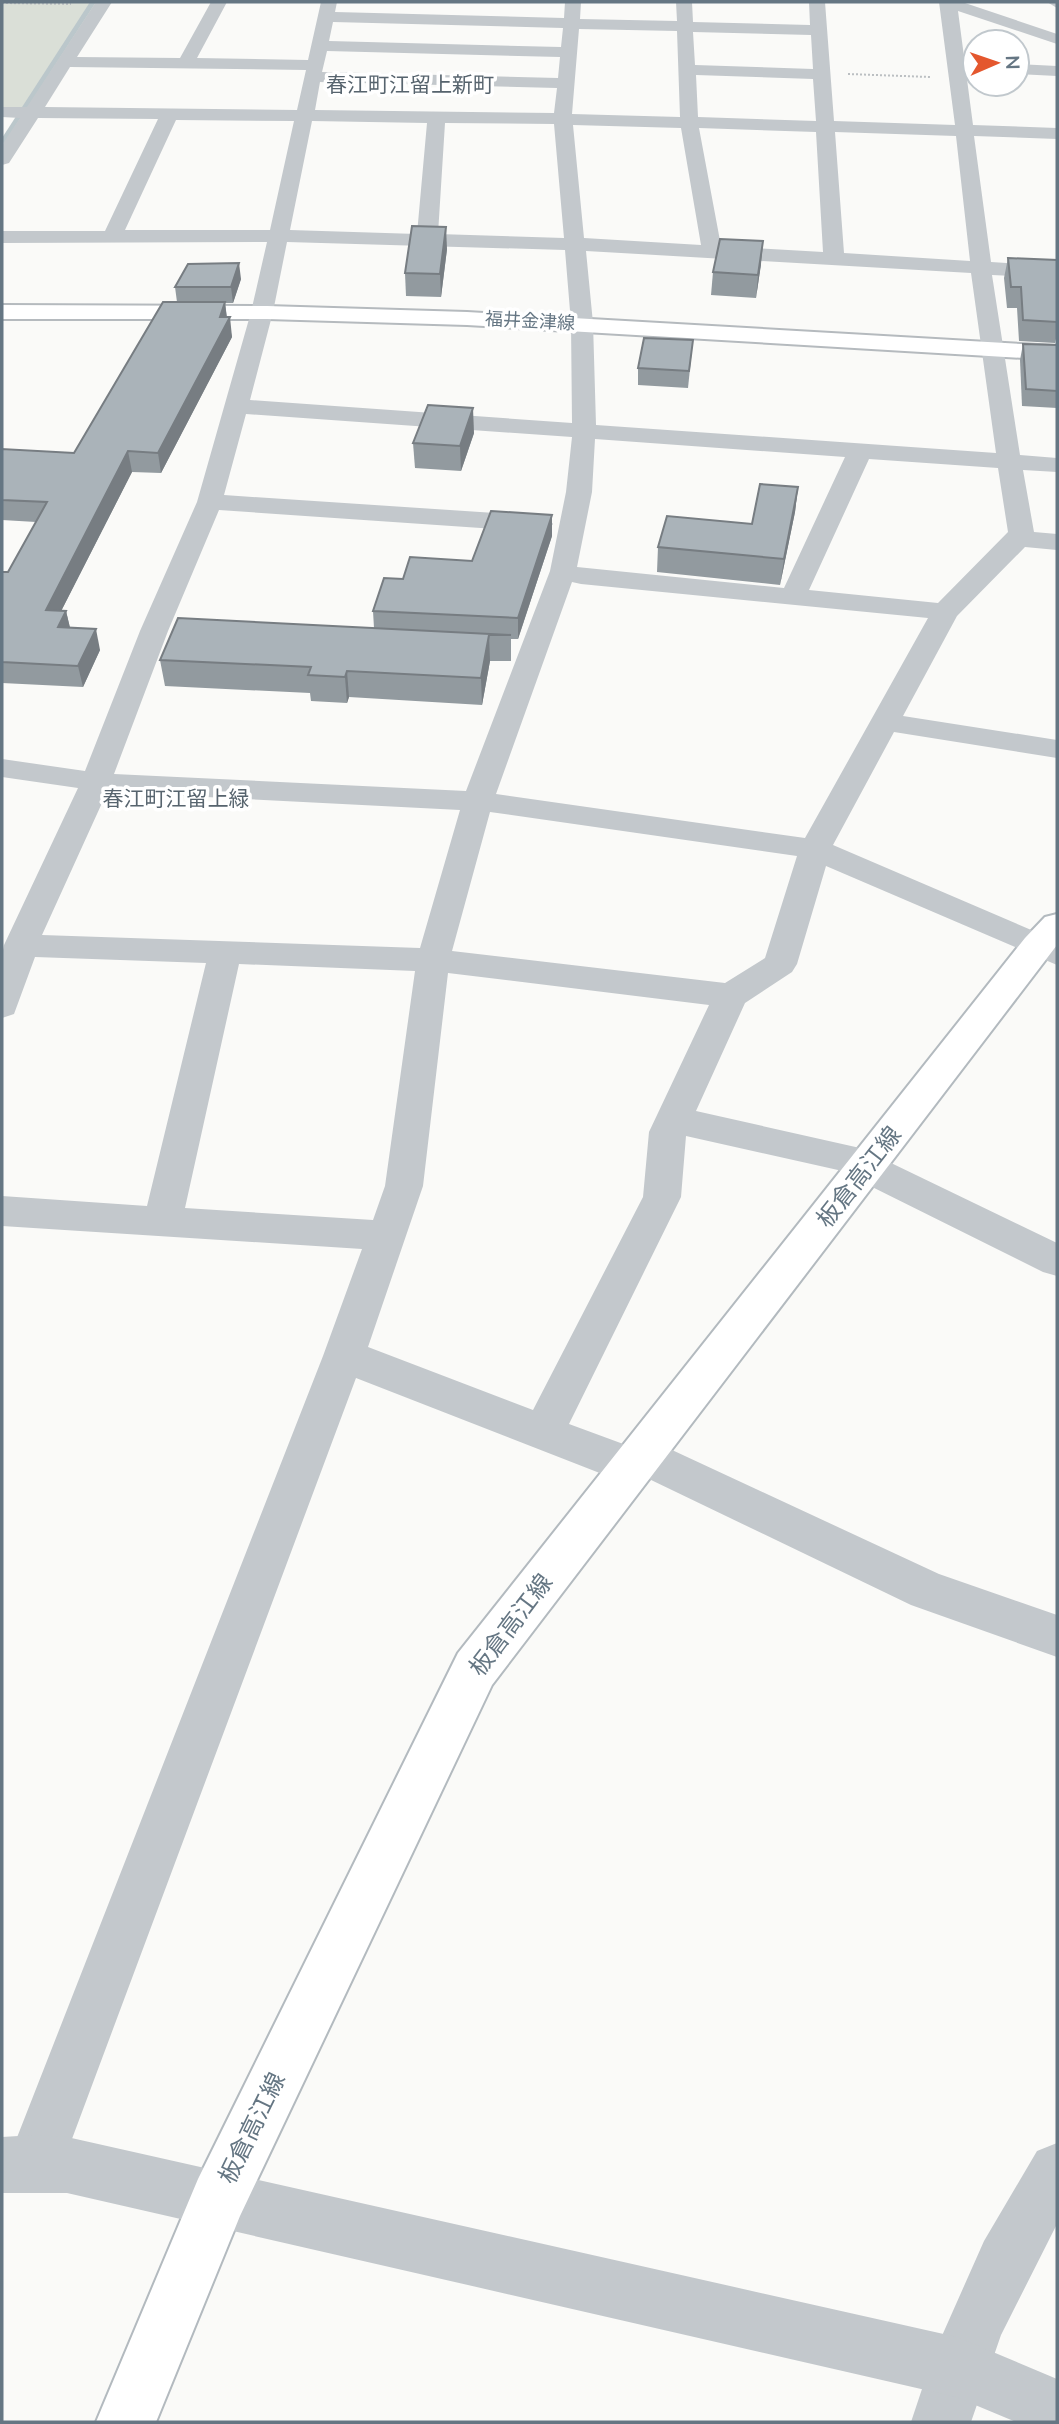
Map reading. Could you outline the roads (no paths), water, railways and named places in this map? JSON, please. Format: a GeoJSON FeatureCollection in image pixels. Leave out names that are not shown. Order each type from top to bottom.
{"type":"FeatureCollection","features":[{"type":"Feature","properties":{"kind":"main road","name":"福井金津線"},"geometry":{"type":"LineString","coordinates":[[2,312],[262,312],[582,323],[1057,354]]}},
{"type":"Feature","properties":{"kind":"main road","name":"板倉高江線"},"geometry":{"type":"LineString","coordinates":[[126,2422],[218,2199],[475,1669],[867,1168],[1051,942]]}},
{"type":"Feature","properties":{"kind":"street"},"geometry":{"type":"LineString","coordinates":[[186,63],[219,2]]}},
{"type":"Feature","properties":{"kind":"street"},"geometry":{"type":"LineString","coordinates":[[409,19],[414,2]]}},
{"type":"Feature","properties":{"kind":"street"},"geometry":{"type":"LineString","coordinates":[[490,21],[494,2]]}},
{"type":"Feature","properties":{"kind":"street"},"geometry":{"type":"LineString","coordinates":[[684,2],[689,122],[712,252]]}},
{"type":"Feature","properties":{"kind":"street"},"geometry":{"type":"LineString","coordinates":[[817,2],[834,259]]}},
{"type":"Feature","properties":{"kind":"street"},"geometry":{"type":"LineString","coordinates":[[948,2],[1057,39]]}},
{"type":"Feature","properties":{"kind":"street"},"geometry":{"type":"LineString","coordinates":[[948,2],[961,58]]}},
{"type":"Feature","properties":{"kind":"street"},"geometry":{"type":"LineString","coordinates":[[2,159],[103,3]]}},
{"type":"Feature","properties":{"kind":"street"},"geometry":{"type":"LineString","coordinates":[[2,1006],[16,939],[96,782],[168,631],[210,502],[262,312],[327,9],[409,19],[490,21],[572,13],[684,27],[819,30]]}},
{"type":"Feature","properties":{"kind":"street"},"geometry":{"type":"LineString","coordinates":[[572,13],[563,119],[582,323],[584,432],[579,492],[563,571],[520,650],[433,960],[404,1186],[387,1236],[344,1356],[18,2164],[67,2165],[957,2367],[1057,2409]]}},
{"type":"Feature","properties":{"kind":"street"},"geometry":{"type":"LineString","coordinates":[[64,62],[315,63],[569,52]]}},
{"type":"Feature","properties":{"kind":"street"},"geometry":{"type":"LineString","coordinates":[[315,63],[566,83]]}},
{"type":"Feature","properties":{"kind":"street"},"geometry":{"type":"LineString","coordinates":[[687,70],[822,74]]}},
{"type":"Feature","properties":{"kind":"street"},"geometry":{"type":"LineString","coordinates":[[1031,70],[1057,71]]}},
{"type":"Feature","properties":{"kind":"street"},"geometry":{"type":"LineString","coordinates":[[543,1432],[662,1197],[668,1132],[731,996],[780,964],[816,849],[945,612],[1014,544],[1021,533],[991,349],[966,130],[965,98]]}},
{"type":"Feature","properties":{"kind":"street"},"geometry":{"type":"LineString","coordinates":[[2,112],[563,119],[1057,133]]}},
{"type":"Feature","properties":{"kind":"street"},"geometry":{"type":"LineString","coordinates":[[112,237],[170,114]]}},
{"type":"Feature","properties":{"kind":"street"},"geometry":{"type":"LineString","coordinates":[[427,240],[436,118]]}},
{"type":"Feature","properties":{"kind":"street"},"geometry":{"type":"LineString","coordinates":[[2,237],[278,236],[575,244],[1057,272]]}},
{"type":"Feature","properties":{"kind":"street"},"geometry":{"type":"LineString","coordinates":[[237,406],[1057,465]]}},
{"type":"Feature","properties":{"kind":"street"},"geometry":{"type":"LineString","coordinates":[[793,597],[860,451]]}},
{"type":"Feature","properties":{"kind":"street"},"geometry":{"type":"LineString","coordinates":[[210,502],[572,527]]}},
{"type":"Feature","properties":{"kind":"street"},"geometry":{"type":"LineString","coordinates":[[1017,538],[1057,542]]}},
{"type":"Feature","properties":{"kind":"street"},"geometry":{"type":"LineString","coordinates":[[563,571],[580,576],[945,612]]}},
{"type":"Feature","properties":{"kind":"street"},"geometry":{"type":"LineString","coordinates":[[885,722],[1057,749]]}},
{"type":"Feature","properties":{"kind":"street"},"geometry":{"type":"LineString","coordinates":[[2,768],[96,782],[478,801],[816,849],[1051,942]]}},
{"type":"Feature","properties":{"kind":"street"},"geometry":{"type":"LineString","coordinates":[[16,939],[225,953],[433,960],[731,996]]}},
{"type":"Feature","properties":{"kind":"street"},"geometry":{"type":"LineString","coordinates":[[162,1223],[225,953]]}},
{"type":"Feature","properties":{"kind":"street"},"geometry":{"type":"LineString","coordinates":[[674,1120],[847,1158],[1057,1261]]}},
{"type":"Feature","properties":{"kind":"street"},"geometry":{"type":"LineString","coordinates":[[2,1211],[387,1236]]}},
{"type":"Feature","properties":{"kind":"street"},"geometry":{"type":"LineString","coordinates":[[344,1356],[543,1432],[637,1461],[927,1590],[1057,1636]]}},
{"type":"Feature","properties":{"kind":"street"},"geometry":{"type":"LineString","coordinates":[[942,2422],[957,2367],[987,2292],[1057,2171]]}},
{"type":"Feature","properties":{"kind":"waterway"},"geometry":{"type":"LineString","coordinates":[[2,142],[93,2]]}},
{"type":"Feature","properties":{"kind":"district","name":"春江町江留上新町"},"geometry":{"type":"Point","coordinates":[410,85]}},
{"type":"Feature","properties":{"kind":"district","name":"春江町江留上緑"},"geometry":{"type":"Point","coordinates":[176,799]}}]}
